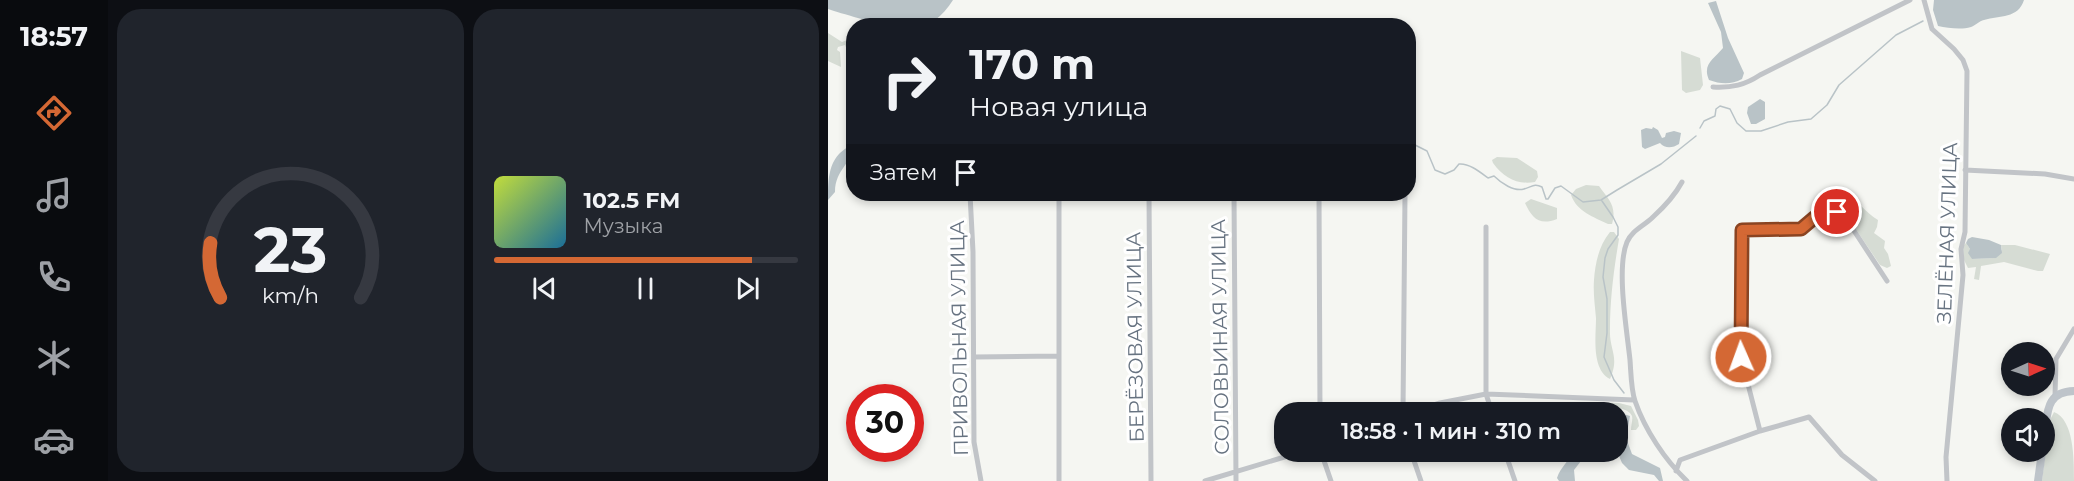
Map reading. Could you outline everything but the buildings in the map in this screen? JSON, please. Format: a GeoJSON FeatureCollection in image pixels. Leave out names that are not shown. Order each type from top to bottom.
{"type":"FeatureCollection","features":[{"type":"Feature","properties":{"kind":"main road"},"geometry":{"type":"LineString","coordinates":[[2048,408],[2055,396],[2064,391],[2074,391]]}},
{"type":"Feature","properties":{"kind":"main road"},"geometry":{"type":"LineString","coordinates":[[2038,481],[2041,462]]}},
{"type":"Feature","properties":{"kind":"street"},"geometry":{"type":"LineString","coordinates":[[1713,87],[1748,83],[1910,0]]}},
{"type":"Feature","properties":{"kind":"street","name":"ЗЕЛЁНАЯ УЛИЦА"},"geometry":{"type":"LineString","coordinates":[[1924,0],[1932,29],[1954,49],[1963,60],[1967,71],[1965,232],[1961,249],[1963,275],[1946,457],[1947,481]]}},
{"type":"Feature","properties":{"kind":"street"},"geometry":{"type":"LineString","coordinates":[[1965,170],[2045,174],[2074,179]]}},
{"type":"Feature","properties":{"kind":"street"},"geometry":{"type":"LineString","coordinates":[[1682,182],[1677,192],[1653,218],[1634,232],[1627,242],[1623,263],[1634,400],[1661,450],[1676,471],[1687,481]]}},
{"type":"Feature","properties":{"kind":"street","name":"ПРИВОЛЬНАЯ УЛИЦА"},"geometry":{"type":"LineString","coordinates":[[970,201],[973,252],[974,442],[981,481]]}},
{"type":"Feature","properties":{"kind":"street"},"geometry":{"type":"LineString","coordinates":[[1059,201],[1059,481]]}},
{"type":"Feature","properties":{"kind":"street","name":"БЕРЁЗОВАЯ УЛИЦА"},"geometry":{"type":"LineString","coordinates":[[1149,201],[1151,481]]}},
{"type":"Feature","properties":{"kind":"street","name":"СОЛОВЬИНАЯ УЛИЦА"},"geometry":{"type":"LineString","coordinates":[[1234,201],[1236,481]]}},
{"type":"Feature","properties":{"kind":"street"},"geometry":{"type":"LineString","coordinates":[[1319,201],[1320,402]]}},
{"type":"Feature","properties":{"kind":"street"},"geometry":{"type":"LineString","coordinates":[[1403,402],[1405,201]]}},
{"type":"Feature","properties":{"kind":"street"},"geometry":{"type":"LineString","coordinates":[[1761,431],[1741,357],[1742,230],[1801,229],[1814,218],[1828,212],[1837,212],[1845,217],[1887,281]]}},
{"type":"Feature","properties":{"kind":"street"},"geometry":{"type":"LineString","coordinates":[[1486,227],[1486,394],[1489,402]]}},
{"type":"Feature","properties":{"kind":"street"},"geometry":{"type":"LineString","coordinates":[[2055,396],[2056,359],[2074,329]]}},
{"type":"Feature","properties":{"kind":"street"},"geometry":{"type":"LineString","coordinates":[[974,357],[1058,356]]}},
{"type":"Feature","properties":{"kind":"street"},"geometry":{"type":"LineString","coordinates":[[1445,402],[1486,394],[1634,400]]}},
{"type":"Feature","properties":{"kind":"street"},"geometry":{"type":"LineString","coordinates":[[1676,471],[1680,460],[1761,431],[1809,417],[1842,455],[1875,481]]}},
{"type":"Feature","properties":{"kind":"street"},"geometry":{"type":"LineString","coordinates":[[1205,481],[1274,460]]}},
{"type":"Feature","properties":{"kind":"street"},"geometry":{"type":"LineString","coordinates":[[1325,462],[1331,481]]}},
{"type":"Feature","properties":{"kind":"street"},"geometry":{"type":"LineString","coordinates":[[1414,462],[1421,481]]}},
{"type":"Feature","properties":{"kind":"street"},"geometry":{"type":"LineString","coordinates":[[1508,462],[1515,481]]}},
{"type":"Feature","properties":{"kind":"shaded area"},"geometry":{"type":"Polygon","coordinates":[[[828,0],[953,0],[937,18],[857,18],[828,9],[828,0]]]}},
{"type":"Feature","properties":{"kind":"shaded area"},"geometry":{"type":"Polygon","coordinates":[[[1934,0],[2024,0],[2013,13],[1959,29],[1938,26],[1933,10],[1934,0]]]}},
{"type":"Feature","properties":{"kind":"shaded area"},"geometry":{"type":"Polygon","coordinates":[[[1716,1],[1728,38],[1744,73],[1742,79],[1734,82],[1709,80],[1707,74],[1710,62],[1723,48],[1721,32],[1708,3],[1716,1]]]}},
{"type":"Feature","properties":{"kind":"shaded area"},"geometry":{"type":"Polygon","coordinates":[[[828,33],[842,42],[846,40],[846,48],[845,45],[838,47],[837,50],[840,52],[841,67],[828,61],[828,33]]]}},
{"type":"Feature","properties":{"kind":"shaded area"},"geometry":{"type":"Polygon","coordinates":[[[1681,51],[1700,58],[1703,85],[1700,90],[1686,93],[1682,90],[1681,51]]]}},
{"type":"Feature","properties":{"kind":"shaded area"},"geometry":{"type":"Polygon","coordinates":[[[1760,99],[1765,102],[1765,119],[1751,124],[1747,113],[1748,107],[1760,99]]]}},
{"type":"Feature","properties":{"kind":"shaded area"},"geometry":{"type":"Polygon","coordinates":[[[1653,127],[1658,130],[1662,138],[1666,133],[1674,131],[1681,133],[1679,144],[1669,147],[1660,143],[1645,149],[1642,147],[1641,130],[1653,127]]]}},
{"type":"Feature","properties":{"kind":"shaded area"},"geometry":{"type":"Polygon","coordinates":[[[846,148],[846,163],[838,177],[835,192],[828,200],[831,169],[839,154],[846,148]]]}},
{"type":"Feature","properties":{"kind":"shaded area"},"geometry":{"type":"Polygon","coordinates":[[[1497,157],[1517,158],[1537,171],[1538,177],[1535,182],[1528,183],[1511,179],[1493,163],[1492,160],[1497,157]]]}},
{"type":"Feature","properties":{"kind":"shaded area"},"geometry":{"type":"Polygon","coordinates":[[[1586,185],[1599,186],[1609,199],[1613,208],[1612,224],[1586,213],[1577,206],[1571,195],[1576,189],[1586,185]]]}},
{"type":"Feature","properties":{"kind":"shaded area"},"geometry":{"type":"Polygon","coordinates":[[[1845,196],[1855,200],[1878,220],[1874,233],[1885,241],[1884,248],[1891,266],[1887,268],[1880,265],[1851,222],[1843,199],[1845,196]]]}},
{"type":"Feature","properties":{"kind":"shaded area"},"geometry":{"type":"Polygon","coordinates":[[[1531,199],[1557,208],[1557,219],[1545,222],[1533,216],[1525,203],[1531,199]]]}},
{"type":"Feature","properties":{"kind":"shaded area"},"geometry":{"type":"Polygon","coordinates":[[[1610,232],[1614,232],[1619,239],[1611,306],[1610,337],[1614,365],[1610,379],[1604,374],[1597,360],[1594,290],[1598,255],[1610,232]]]}},
{"type":"Feature","properties":{"kind":"shaded area"},"geometry":{"type":"Polygon","coordinates":[[[1972,237],[2001,245],[2002,253],[1996,258],[1972,259],[1966,243],[1972,237]]]}},
{"type":"Feature","properties":{"kind":"shaded area"},"geometry":{"type":"Polygon","coordinates":[[[1966,243],[1972,259],[1995,258],[2002,250],[2001,245],[2015,245],[2050,254],[2043,271],[2004,262],[1981,266],[1979,280],[1974,279],[1976,267],[1968,268],[1964,260],[1963,246],[1966,243]]]}},
{"type":"Feature","properties":{"kind":"shaded area"},"geometry":{"type":"Polygon","coordinates":[[[1628,405],[1631,406],[1638,420],[1639,426],[1636,430],[1631,430],[1632,416],[1628,405]]]}},
{"type":"Feature","properties":{"kind":"shaded area"},"geometry":{"type":"Polygon","coordinates":[[[2055,413],[2066,423],[2072,441],[2074,481],[2042,481],[2044,462],[2055,462],[2055,413]]]}},
{"type":"Feature","properties":{"kind":"shaded area"},"geometry":{"type":"Polygon","coordinates":[[[1628,443],[1632,454],[1660,468],[1663,481],[1659,481],[1654,475],[1629,470],[1622,463],[1628,462],[1628,443]]]}},
{"type":"Feature","properties":{"kind":"shaded area"},"geometry":{"type":"Polygon","coordinates":[[[1567,462],[1580,462],[1574,470],[1575,481],[1559,481],[1557,478],[1567,462]]]}},
{"type":"Feature","properties":{"kind":"waterway"},"geometry":{"type":"LineString","coordinates":[[1700,128],[1704,121],[1715,116],[1716,109],[1720,106],[1730,109],[1737,123],[1746,131],[1761,131],[1788,122],[1811,119],[1827,105],[1839,85],[1896,35],[1923,21]]}},
{"type":"Feature","properties":{"kind":"waterway"},"geometry":{"type":"LineString","coordinates":[[1416,146],[1427,151],[1435,170],[1445,174],[1454,170],[1459,164],[1463,164],[1474,168],[1488,178],[1494,176],[1512,188],[1520,190],[1535,185],[1542,187],[1546,199],[1555,188],[1561,186],[1583,202],[1601,200],[1661,164],[1696,136]]}},
{"type":"Feature","properties":{"kind":"waterway"},"geometry":{"type":"LineString","coordinates":[[1602,201],[1618,227],[1618,235],[1608,249],[1605,258],[1603,277],[1607,299],[1607,333],[1604,357],[1614,380],[1624,393]]}},
{"type":"Feature","properties":{"kind":"route"},"geometry":{"type":"LineString","coordinates":[[1741,357],[1742,230],[1801,229],[1814,218],[1828,212],[1837,212]]}}]}
